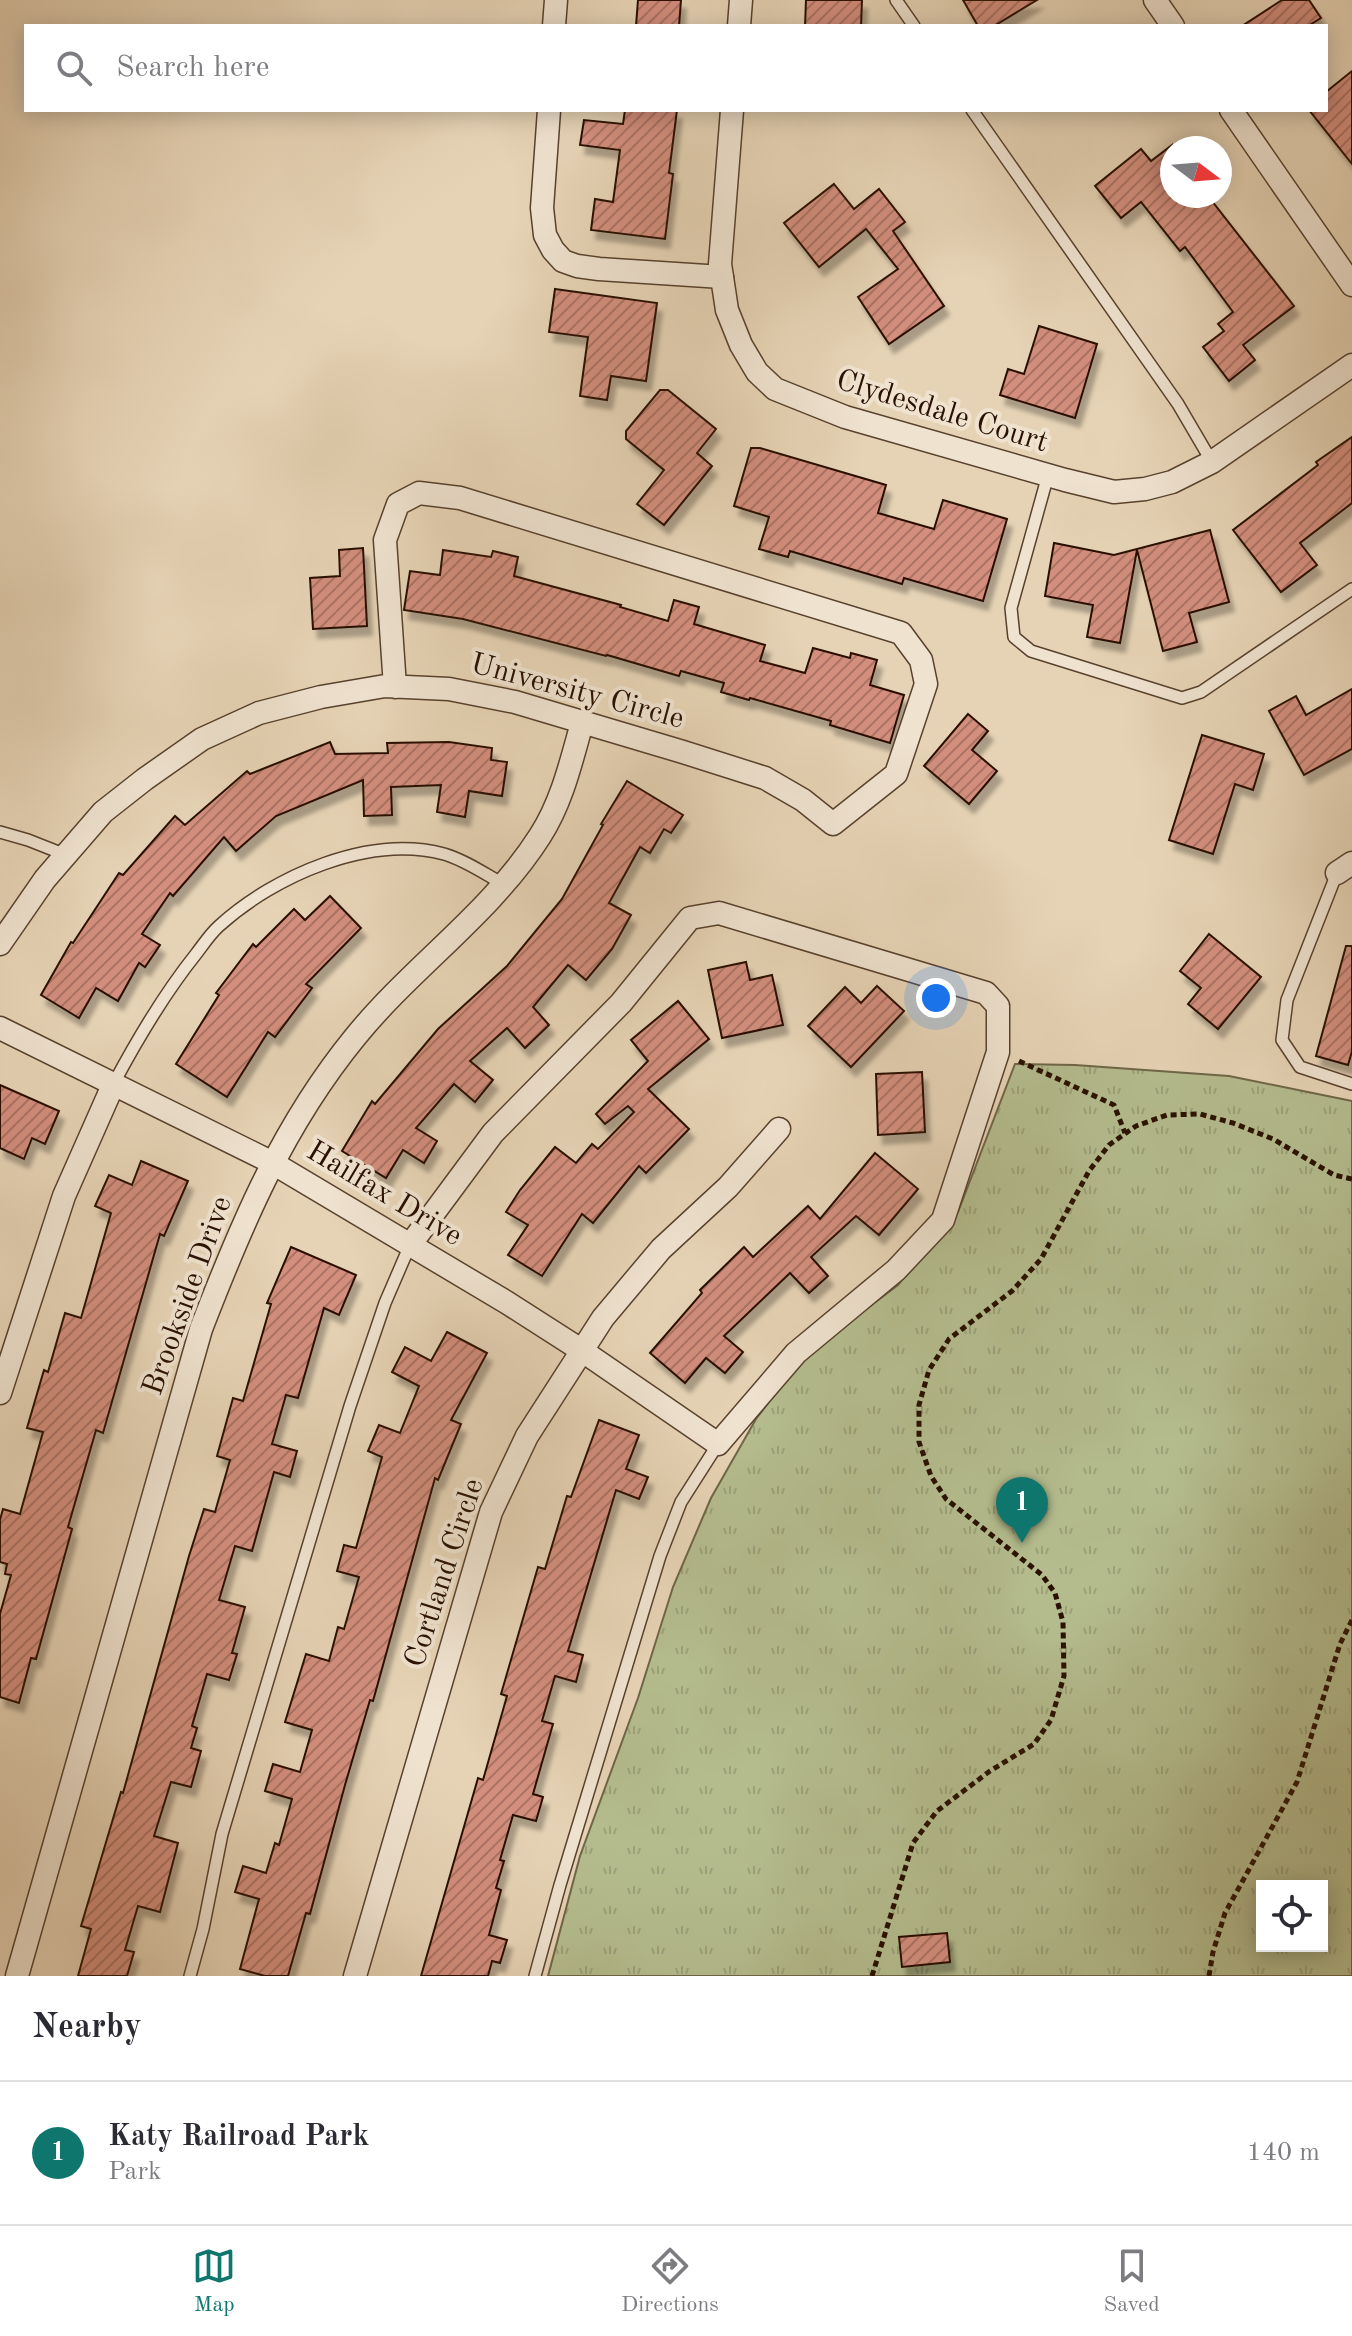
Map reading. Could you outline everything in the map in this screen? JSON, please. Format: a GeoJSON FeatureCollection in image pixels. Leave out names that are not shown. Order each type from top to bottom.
{"type":"FeatureCollection","features":[{"type":"Feature","properties":{"kind":"street"},"geometry":{"type":"LineString","coordinates":[[554,24],[556,0]]}},
{"type":"Feature","properties":{"kind":"street"},"geometry":{"type":"LineString","coordinates":[[739,24],[741,0]]}},
{"type":"Feature","properties":{"kind":"street"},"geometry":{"type":"LineString","coordinates":[[1155,0],[1172,24]]}},
{"type":"Feature","properties":{"kind":"street"},"geometry":{"type":"LineString","coordinates":[[549,112],[542,208],[545,235],[563,261],[599,269],[722,277]]}},
{"type":"Feature","properties":{"kind":"street","name":"Clydesdale Court"},"geometry":{"type":"LineString","coordinates":[[732,112],[720,264],[727,310],[741,345],[757,372],[775,389],[845,417],[1114,492],[1172,482],[1212,462],[1352,365]]}},
{"type":"Feature","properties":{"kind":"street"},"geometry":{"type":"LineString","coordinates":[[1232,112],[1352,285]]}},
{"type":"Feature","properties":{"kind":"street","name":"University Circle"},"geometry":{"type":"LineString","coordinates":[[0,944],[45,879],[103,812],[202,739],[259,713],[321,697],[385,686],[395,687],[449,689],[462,691],[515,702],[765,778],[803,800],[833,824],[896,774],[926,684],[921,660],[901,633],[460,498],[419,493],[398,504],[385,540],[395,687]]}},
{"type":"Feature","properties":{"kind":"street","name":"Brookside Drive"},"geometry":{"type":"LineString","coordinates":[[17,1976],[201,1329],[230,1253],[271,1162],[316,1088],[355,1036],[401,984],[448,942],[503,884],[541,834],[563,791],[582,723]]}},
{"type":"Feature","properties":{"kind":"street"},"geometry":{"type":"LineString","coordinates":[[410,1245],[493,1133],[621,1003],[690,918],[719,913],[986,993],[998,1006],[998,1052],[943,1220],[896,1270],[796,1353],[718,1444]]}},
{"type":"Feature","properties":{"kind":"street","name":"Hailfax Drive"},"geometry":{"type":"LineString","coordinates":[[0,1028],[271,1162],[506,1302],[718,1444]]}},
{"type":"Feature","properties":{"kind":"street"},"geometry":{"type":"LineString","coordinates":[[0,1393],[64,1196],[114,1083]]}},
{"type":"Feature","properties":{"kind":"street","name":"Cortland Circle"},"geometry":{"type":"LineString","coordinates":[[355,1976],[491,1512],[527,1436],[603,1318],[661,1249],[728,1187],[779,1129]]}},
{"type":"Feature","properties":{"kind":"lane"},"geometry":{"type":"LineString","coordinates":[[896,0],[913,24]]}},
{"type":"Feature","properties":{"kind":"lane"},"geometry":{"type":"LineString","coordinates":[[973,112],[1178,404],[1212,462]]}},
{"type":"Feature","properties":{"kind":"lane"},"geometry":{"type":"LineString","coordinates":[[1048,475],[1011,608],[1014,637],[1031,651],[1182,698],[1201,692],[1352,589]]}},
{"type":"Feature","properties":{"kind":"lane"},"geometry":{"type":"LineString","coordinates":[[0,832],[66,855]]}},
{"type":"Feature","properties":{"kind":"lane"},"geometry":{"type":"LineString","coordinates":[[114,1083],[173,982],[217,927],[268,889],[315,867],[374,851],[412,849],[445,854],[503,884]]}},
{"type":"Feature","properties":{"kind":"lane"},"geometry":{"type":"LineString","coordinates":[[1344,868],[1287,1000],[1282,1040],[1300,1067],[1352,1084]]}},
{"type":"Feature","properties":{"kind":"lane"},"geometry":{"type":"LineString","coordinates":[[190,1976],[222,1834],[350,1406],[385,1303],[410,1245]]}},
{"type":"Feature","properties":{"kind":"lane"},"geometry":{"type":"LineString","coordinates":[[535,1976],[660,1556],[681,1502],[718,1444]]}},
{"type":"Feature","properties":{"kind":"path"},"geometry":{"type":"LineString","coordinates":[[998,1052],[1114,1105],[1125,1133]]}},
{"type":"Feature","properties":{"kind":"path"},"geometry":{"type":"LineString","coordinates":[[872,1976],[913,1843],[937,1811],[990,1771],[1034,1744],[1051,1720],[1064,1676],[1063,1622],[1055,1593],[1042,1575],[946,1499],[931,1476],[919,1442],[919,1405],[929,1370],[949,1339],[1012,1291],[1041,1259],[1089,1171],[1109,1145],[1136,1126],[1167,1115],[1200,1114],[1273,1139],[1334,1175],[1352,1179]]}},
{"type":"Feature","properties":{"kind":"path"},"geometry":{"type":"LineString","coordinates":[[1209,1976],[1225,1913],[1297,1782],[1340,1644],[1352,1620]]}},
{"type":"Feature","properties":{"kind":"green space"},"geometry":{"type":"Polygon","coordinates":[[[1015,1064],[1229,1076],[1352,1101],[1352,1976],[548,1976],[580,1856],[638,1698],[673,1587],[711,1498],[756,1419],[804,1356],[898,1285],[958,1212],[1015,1064]]]}},
{"type":"Feature","properties":{"kind":"building"},"geometry":{"type":"Polygon","coordinates":[[[638,0],[681,0],[679,24],[636,24],[638,0]]]}},
{"type":"Feature","properties":{"kind":"building"},"geometry":{"type":"Polygon","coordinates":[[[806,0],[862,0],[861,24],[805,24],[806,0]]]}},
{"type":"Feature","properties":{"kind":"building"},"geometry":{"type":"Polygon","coordinates":[[[963,0],[1037,0],[997,24],[977,24],[963,0]]]}},
{"type":"Feature","properties":{"kind":"building"},"geometry":{"type":"Polygon","coordinates":[[[1282,0],[1309,0],[1321,18],[1311,24],[1245,24],[1282,0]]]}},
{"type":"Feature","properties":{"kind":"building"},"geometry":{"type":"Polygon","coordinates":[[[1352,71],[1352,164],[1311,112],[1328,112],[1328,90],[1352,71]]]}},
{"type":"Feature","properties":{"kind":"building"},"geometry":{"type":"Polygon","coordinates":[[[625,112],[677,112],[665,239],[591,230],[595,199],[613,202],[620,150],[580,145],[584,120],[623,124],[625,112]]]}},
{"type":"Feature","properties":{"kind":"building"},"geometry":{"type":"Polygon","coordinates":[[[1141,149],[1151,161],[1160,154],[1160,208],[1217,208],[1294,306],[1243,345],[1255,360],[1229,381],[1203,347],[1224,331],[1218,324],[1233,312],[1185,247],[1180,251],[1141,202],[1121,218],[1095,186],[1141,149]]]}},
{"type":"Feature","properties":{"kind":"building"},"geometry":{"type":"Polygon","coordinates":[[[834,184],[854,209],[879,189],[905,222],[893,231],[944,306],[889,344],[858,297],[898,269],[866,229],[819,267],[784,223],[834,184]]]}},
{"type":"Feature","properties":{"kind":"building"},"geometry":{"type":"Polygon","coordinates":[[[555,289],[657,303],[646,381],[611,376],[607,400],[580,396],[588,337],[549,332],[555,289]]]}},
{"type":"Feature","properties":{"kind":"building"},"geometry":{"type":"Polygon","coordinates":[[[1039,326],[1097,344],[1075,418],[1000,395],[1008,369],[1024,374],[1039,326]]]}},
{"type":"Feature","properties":{"kind":"building"},"geometry":{"type":"Polygon","coordinates":[[[660,390],[668,390],[716,429],[697,453],[712,466],[664,525],[637,504],[664,470],[626,439],[626,431],[660,390]]]}},
{"type":"Feature","properties":{"kind":"building"},"geometry":{"type":"Polygon","coordinates":[[[1352,437],[1352,503],[1300,543],[1317,565],[1281,592],[1233,530],[1318,465],[1316,462],[1352,437]]]}},
{"type":"Feature","properties":{"kind":"building"},"geometry":{"type":"Polygon","coordinates":[[[751,448],[886,485],[878,513],[934,529],[943,500],[1007,519],[983,601],[904,578],[902,584],[790,551],[788,557],[759,549],[769,517],[734,506],[751,448]]]}},
{"type":"Feature","properties":{"kind":"building"},"geometry":{"type":"Polygon","coordinates":[[[1210,530],[1229,602],[1189,613],[1197,642],[1163,651],[1137,550],[1120,643],[1087,637],[1093,605],[1045,596],[1054,543],[1114,555],[1210,530]]]}},
{"type":"Feature","properties":{"kind":"building"},"geometry":{"type":"Polygon","coordinates":[[[363,548],[367,626],[313,629],[310,578],[340,576],[339,550],[363,548]]]}},
{"type":"Feature","properties":{"kind":"building"},"geometry":{"type":"Polygon","coordinates":[[[443,550],[491,557],[493,551],[518,557],[514,576],[668,621],[674,600],[699,607],[694,624],[765,645],[760,661],[805,673],[813,648],[850,658],[851,653],[877,660],[870,685],[904,695],[890,743],[830,725],[831,721],[721,692],[724,683],[681,671],[679,676],[463,619],[404,610],[410,571],[440,575],[443,550]]]}},
{"type":"Feature","properties":{"kind":"building"},"geometry":{"type":"Polygon","coordinates":[[[1352,689],[1352,749],[1304,775],[1269,711],[1296,696],[1306,715],[1352,689]]]}},
{"type":"Feature","properties":{"kind":"building"},"geometry":{"type":"Polygon","coordinates":[[[968,714],[988,731],[972,750],[997,771],[969,804],[924,766],[968,714]]]}},
{"type":"Feature","properties":{"kind":"building"},"geometry":{"type":"Polygon","coordinates":[[[1202,735],[1264,754],[1253,790],[1235,784],[1213,854],[1169,840],[1202,735]]]}},
{"type":"Feature","properties":{"kind":"building"},"geometry":{"type":"Polygon","coordinates":[[[330,742],[335,754],[388,753],[387,743],[449,742],[492,748],[491,760],[507,762],[502,796],[469,791],[465,817],[437,812],[441,785],[391,787],[392,815],[364,816],[363,780],[276,816],[236,851],[224,837],[173,896],[170,893],[142,934],[160,945],[145,967],[139,963],[118,1001],[96,988],[79,1018],[41,995],[71,942],[119,873],[123,875],[175,816],[185,825],[247,771],[250,774],[330,742]]]}},
{"type":"Feature","properties":{"kind":"building"},"geometry":{"type":"Polygon","coordinates":[[[627,781],[683,815],[671,833],[664,829],[650,853],[640,847],[609,903],[631,915],[612,949],[586,980],[568,965],[533,1007],[549,1025],[525,1048],[507,1028],[470,1061],[493,1080],[475,1102],[454,1084],[416,1128],[437,1141],[424,1163],[403,1150],[386,1178],[342,1151],[372,1101],[375,1104],[438,1029],[507,966],[562,899],[627,781]]]}},
{"type":"Feature","properties":{"kind":"building"},"geometry":{"type":"Polygon","coordinates":[[[330,896],[361,928],[306,984],[312,988],[275,1037],[268,1032],[227,1097],[176,1064],[219,995],[216,993],[253,944],[256,947],[294,909],[305,920],[330,896]]]}},
{"type":"Feature","properties":{"kind":"building"},"geometry":{"type":"Polygon","coordinates":[[[1209,934],[1261,977],[1218,1029],[1188,1004],[1201,988],[1180,971],[1209,934]]]}},
{"type":"Feature","properties":{"kind":"building"},"geometry":{"type":"Polygon","coordinates":[[[1346,946],[1352,946],[1352,1051],[1348,1065],[1316,1056],[1346,946]]]}},
{"type":"Feature","properties":{"kind":"building"},"geometry":{"type":"Polygon","coordinates":[[[746,962],[750,980],[772,975],[783,1025],[722,1038],[708,970],[746,962]]]}},
{"type":"Feature","properties":{"kind":"building"},"geometry":{"type":"Polygon","coordinates":[[[877,986],[904,1011],[851,1067],[808,1026],[845,987],[861,1003],[877,986]]]}},
{"type":"Feature","properties":{"kind":"building"},"geometry":{"type":"Polygon","coordinates":[[[678,1001],[709,1039],[648,1089],[689,1129],[646,1173],[639,1166],[593,1223],[582,1214],[542,1276],[508,1255],[528,1225],[506,1212],[555,1147],[576,1163],[592,1144],[598,1149],[634,1112],[628,1106],[605,1124],[596,1114],[648,1061],[631,1040],[678,1001]]]}},
{"type":"Feature","properties":{"kind":"building"},"geometry":{"type":"Polygon","coordinates":[[[922,1072],[925,1132],[878,1135],[876,1074],[922,1072]]]}},
{"type":"Feature","properties":{"kind":"building"},"geometry":{"type":"Polygon","coordinates":[[[0,1085],[59,1111],[45,1144],[32,1138],[24,1159],[0,1148],[0,1085]]]}},
{"type":"Feature","properties":{"kind":"building"},"geometry":{"type":"Polygon","coordinates":[[[875,1153],[918,1189],[879,1235],[856,1216],[811,1257],[828,1276],[809,1293],[790,1273],[724,1336],[743,1352],[725,1373],[706,1358],[685,1383],[650,1353],[702,1293],[700,1290],[744,1247],[753,1257],[808,1206],[820,1219],[875,1153]]]}},
{"type":"Feature","properties":{"kind":"building"},"geometry":{"type":"Polygon","coordinates":[[[141,1161],[188,1181],[164,1236],[160,1234],[103,1433],[96,1430],[68,1527],[72,1529],[36,1659],[31,1658],[19,1703],[0,1697],[0,1614],[11,1575],[5,1574],[7,1564],[0,1562],[0,1520],[3,1509],[20,1514],[43,1432],[27,1428],[65,1313],[81,1318],[111,1213],[95,1206],[109,1175],[132,1185],[141,1161]]]}},
{"type":"Feature","properties":{"kind":"building"},"geometry":{"type":"Polygon","coordinates":[[[291,1247],[356,1275],[339,1315],[324,1308],[298,1398],[286,1395],[272,1444],[297,1451],[290,1477],[274,1472],[252,1551],[235,1546],[219,1600],[245,1607],[232,1653],[237,1654],[229,1680],[207,1674],[192,1726],[197,1728],[191,1748],[201,1751],[191,1787],[171,1782],[154,1836],[178,1843],[160,1912],[138,1906],[125,1950],[134,1952],[127,1976],[78,1976],[91,1929],[81,1926],[123,1793],[189,1556],[204,1509],[215,1512],[230,1460],[217,1456],[233,1398],[243,1401],[271,1304],[267,1303],[291,1247]]]}},
{"type":"Feature","properties":{"kind":"building"},"geometry":{"type":"Polygon","coordinates":[[[447,1332],[487,1353],[451,1420],[461,1424],[438,1480],[435,1478],[310,1914],[306,1913],[288,1976],[265,1976],[240,1969],[259,1899],[235,1892],[243,1866],[266,1873],[275,1843],[279,1845],[292,1799],[265,1791],[273,1764],[300,1772],[312,1730],[285,1722],[306,1654],[329,1661],[338,1627],[344,1629],[359,1577],[337,1571],[344,1545],[356,1548],[382,1457],[368,1451],[379,1425],[400,1433],[419,1386],[392,1372],[405,1347],[431,1361],[447,1332]]]}},
{"type":"Feature","properties":{"kind":"building"},"geometry":{"type":"Polygon","coordinates":[[[599,1420],[639,1435],[626,1469],[648,1477],[639,1499],[616,1490],[568,1651],[583,1655],[576,1682],[555,1676],[542,1721],[553,1724],[533,1794],[543,1797],[536,1821],[513,1815],[500,1860],[504,1861],[496,1888],[501,1890],[489,1935],[507,1940],[500,1963],[492,1961],[488,1976],[421,1976],[478,1778],[483,1780],[507,1696],[501,1694],[538,1567],[545,1569],[567,1496],[571,1497],[599,1420]]]}},
{"type":"Feature","properties":{"kind":"building"},"geometry":{"type":"Polygon","coordinates":[[[947,1933],[950,1962],[902,1967],[899,1937],[947,1933]]]}},
{"type":"Feature","properties":{"kind":"place","name":"Katy Railroad Park"},"geometry":{"type":"Point","coordinates":[1022,1543]}}]}
